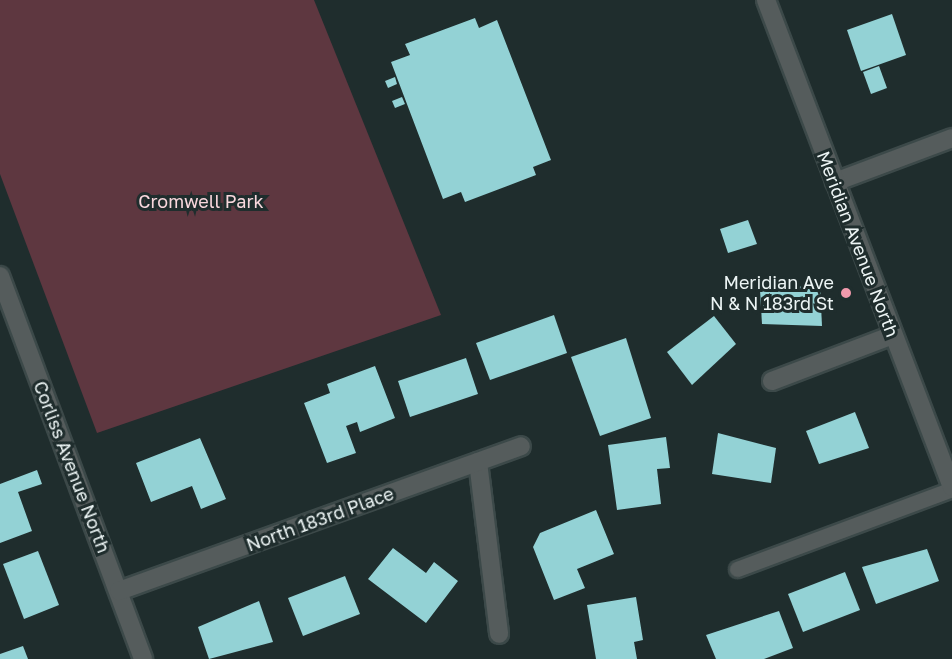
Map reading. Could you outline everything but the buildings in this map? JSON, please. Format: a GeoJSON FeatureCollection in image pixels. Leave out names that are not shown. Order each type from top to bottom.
{"type":"FeatureCollection","features":[{"type":"Feature","properties":{"kind":"street","name":"Meridian Avenue North"},"geometry":{"type":"LineString","coordinates":[[766,0],[952,488]]}},
{"type":"Feature","properties":{"kind":"street"},"geometry":{"type":"LineString","coordinates":[[835,182],[952,138]]}},
{"type":"Feature","properties":{"kind":"street","name":"Corliss Avenue North"},"geometry":{"type":"LineString","coordinates":[[0,276],[143,659]]}},
{"type":"Feature","properties":{"kind":"street"},"geometry":{"type":"LineString","coordinates":[[772,381],[893,335]]}},
{"type":"Feature","properties":{"kind":"street","name":"North 183rd Place"},"geometry":{"type":"LineString","coordinates":[[119,591],[521,446]]}},
{"type":"Feature","properties":{"kind":"street"},"geometry":{"type":"LineString","coordinates":[[478,462],[499,634]]}},
{"type":"Feature","properties":{"kind":"lane"},"geometry":{"type":"LineString","coordinates":[[737,569],[952,488]]}},
{"type":"Feature","properties":{"kind":"green space","name":"Cromwell Park"},"geometry":{"type":"Polygon","coordinates":[[[0,0],[314,0],[441,315],[97,433],[0,174],[0,0]]]}},
{"type":"Feature","properties":{"kind":"place","name":"Meridian Ave N & N 183rd St"},"geometry":{"type":"Point","coordinates":[846,293]}}]}
